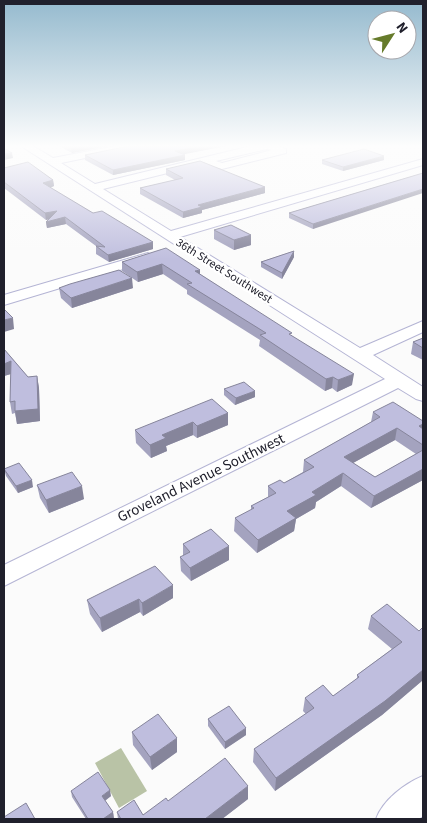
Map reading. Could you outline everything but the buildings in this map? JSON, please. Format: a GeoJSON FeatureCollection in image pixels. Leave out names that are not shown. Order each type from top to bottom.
{"type":"FeatureCollection","features":[{"type":"Feature","properties":{"kind":"street","name":"36th Street Southwest"},"geometry":{"type":"LineString","coordinates":[[87,184],[106,196],[166,247],[184,246],[423,395]]}},
{"type":"Feature","properties":{"kind":"street"},"geometry":{"type":"LineString","coordinates":[[93,188],[107,184]]}},
{"type":"Feature","properties":{"kind":"street"},"geometry":{"type":"LineString","coordinates":[[106,196],[145,184]]}},
{"type":"Feature","properties":{"kind":"street"},"geometry":{"type":"LineString","coordinates":[[4,300],[355,184]]}},
{"type":"Feature","properties":{"kind":"street"},"geometry":{"type":"LineString","coordinates":[[359,355],[423,326]]}},
{"type":"Feature","properties":{"kind":"street","name":"Groveland Avenue Southwest"},"geometry":{"type":"LineString","coordinates":[[4,576],[399,380]]}},
{"type":"Feature","properties":{"kind":"street"},"geometry":{"type":"LineString","coordinates":[[393,819],[423,793]]}},
{"type":"Feature","properties":{"kind":"shaded area"},"geometry":{"type":"Polygon","coordinates":[[[121,748],[147,791],[119,808],[95,763],[121,748]]]}}]}
